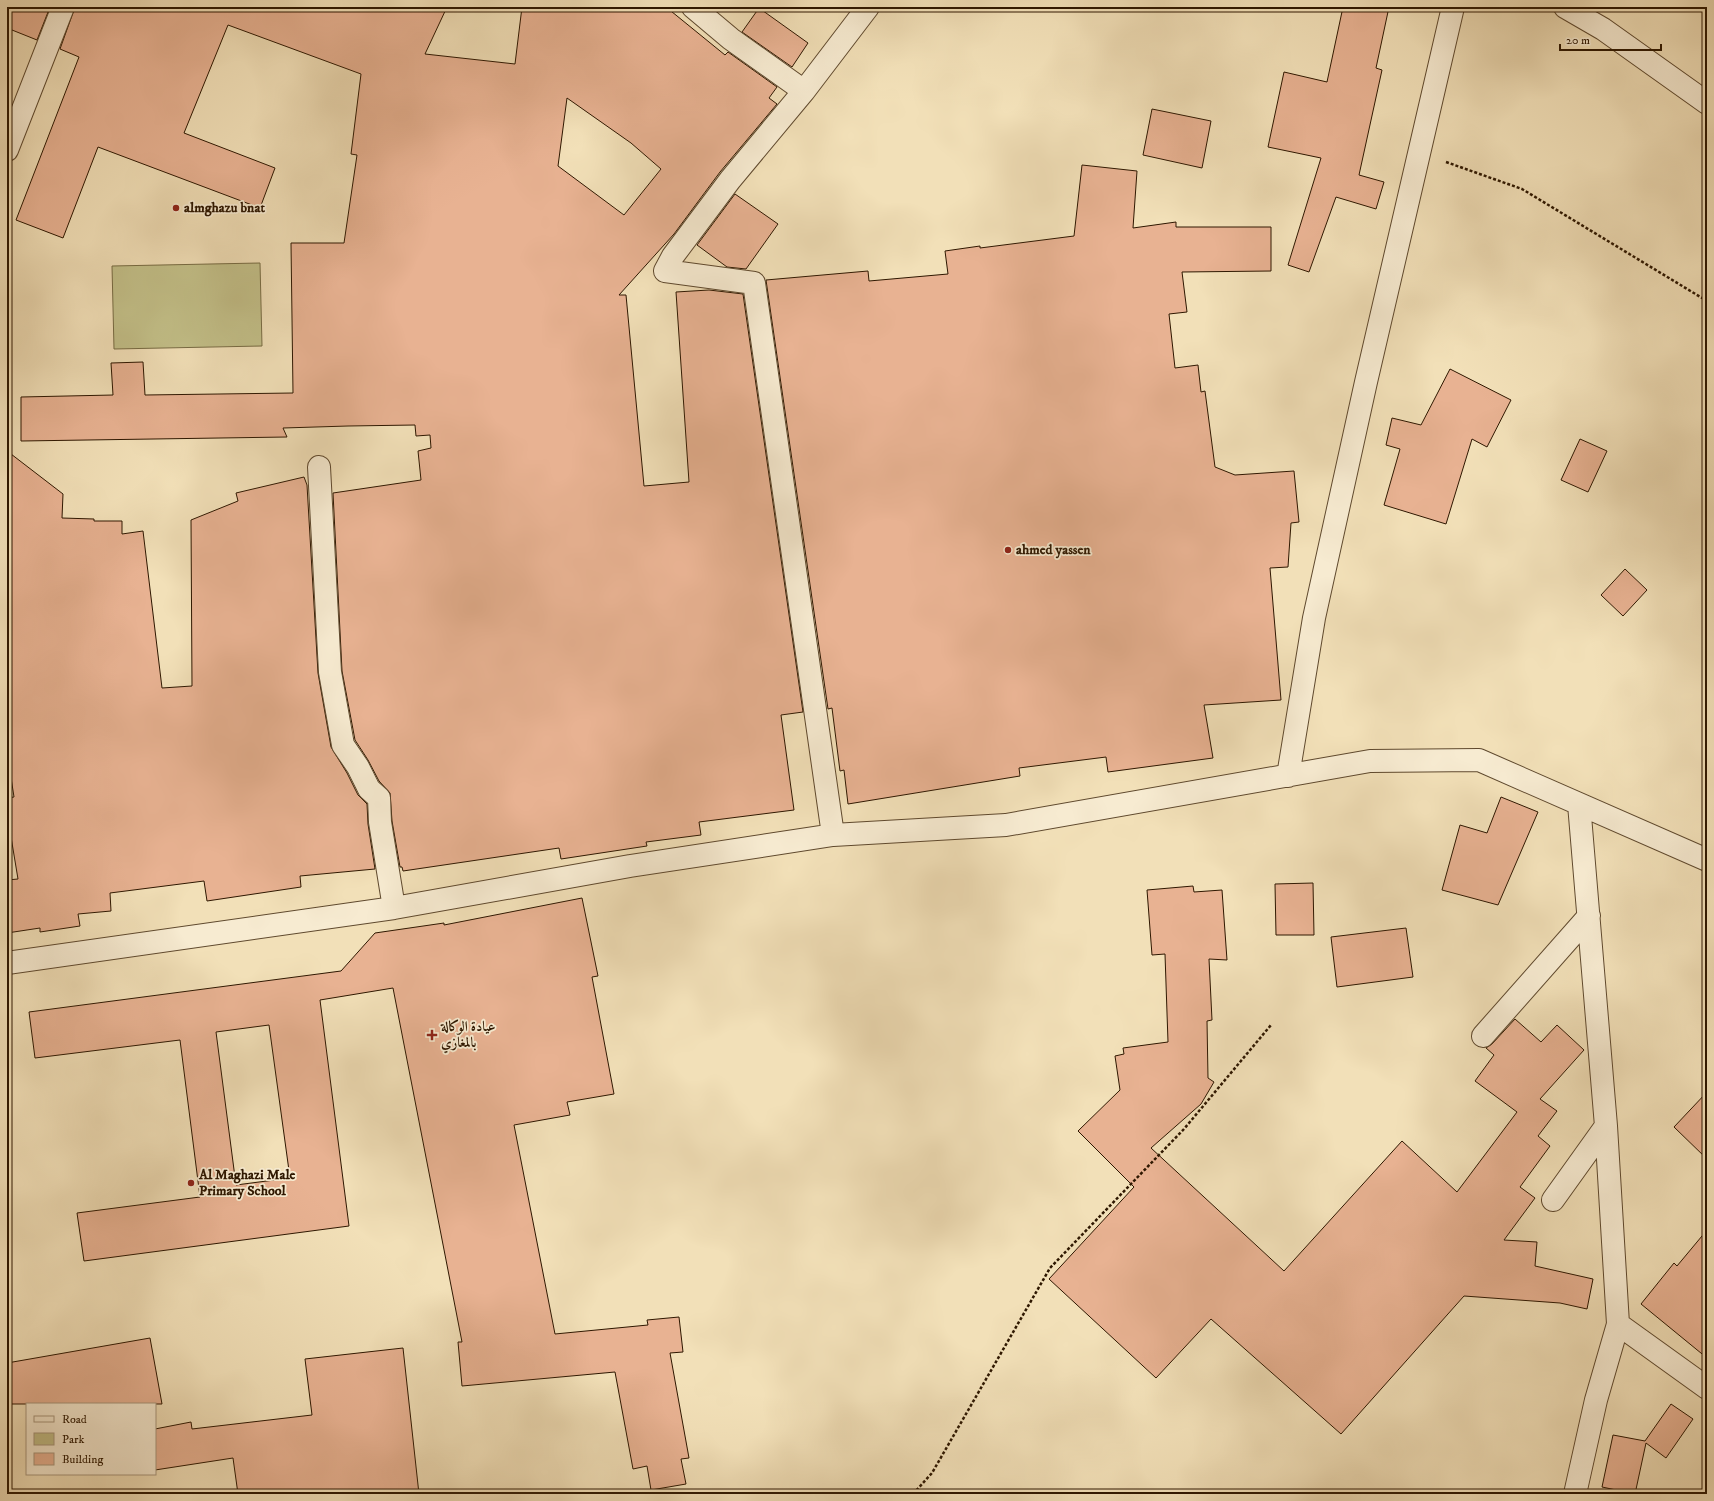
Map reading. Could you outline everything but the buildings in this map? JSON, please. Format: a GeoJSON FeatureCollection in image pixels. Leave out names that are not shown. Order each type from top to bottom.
{"type":"FeatureCollection","features":[{"type":"Feature","properties":{"kind":"street"},"geometry":{"type":"LineString","coordinates":[[7,150],[14,110],[63,7]]}},
{"type":"Feature","properties":{"kind":"street"},"geometry":{"type":"LineString","coordinates":[[693,7],[731,39],[804,91]]}},
{"type":"Feature","properties":{"kind":"street"},"geometry":{"type":"LineString","coordinates":[[833,835],[754,283],[665,271],[673,256],[730,180],[804,91],[868,7]]}},
{"type":"Feature","properties":{"kind":"street"},"geometry":{"type":"LineString","coordinates":[[1288,776],[1314,618],[1366,382],[1453,7]]}},
{"type":"Feature","properties":{"kind":"street"},"geometry":{"type":"LineString","coordinates":[[1565,7],[1603,29],[1707,103]]}},
{"type":"Feature","properties":{"kind":"street"},"geometry":{"type":"LineString","coordinates":[[319,467],[330,672],[341,738],[343,745],[358,767],[369,788],[379,798],[380,822],[394,908]]}},
{"type":"Feature","properties":{"kind":"street"},"geometry":{"type":"LineString","coordinates":[[7,963],[394,908],[630,866],[833,835],[1006,825],[1370,761],[1479,760],[1707,860]]}},
{"type":"Feature","properties":{"kind":"street"},"geometry":{"type":"LineString","coordinates":[[1575,1494],[1596,1400],[1618,1324],[1606,1126],[1579,804]]}},
{"type":"Feature","properties":{"kind":"street"},"geometry":{"type":"LineString","coordinates":[[1484,1036],[1589,916]]}},
{"type":"Feature","properties":{"kind":"street"},"geometry":{"type":"LineString","coordinates":[[1553,1200],[1606,1126]]}},
{"type":"Feature","properties":{"kind":"street"},"geometry":{"type":"LineString","coordinates":[[1618,1324],[1707,1388]]}},
{"type":"Feature","properties":{"kind":"path"},"geometry":{"type":"LineString","coordinates":[[1420,152],[1522,189],[1707,301]]}},
{"type":"Feature","properties":{"kind":"path"},"geometry":{"type":"LineString","coordinates":[[913,1494],[932,1473],[1050,1268],[1184,1129],[1271,1025]]}},
{"type":"Feature","properties":{"kind":"green space"},"geometry":{"type":"Polygon","coordinates":[[[260,263],[262,346],[114,349],[112,266],[260,263]]]}},
{"type":"Feature","properties":{"kind":"place","name":"almghazu bnat"},"geometry":{"type":"Point","coordinates":[176,208]}},
{"type":"Feature","properties":{"kind":"place","name":"ahmed yassen"},"geometry":{"type":"Point","coordinates":[1008,550]}},
{"type":"Feature","properties":{"kind":"place","name":"عيادة الوكالة بالمغازي"},"geometry":{"type":"Point","coordinates":[432,1035]}},
{"type":"Feature","properties":{"kind":"place","name":"Al Maghazi Male Primary School"},"geometry":{"type":"Point","coordinates":[191,1183]}}]}
